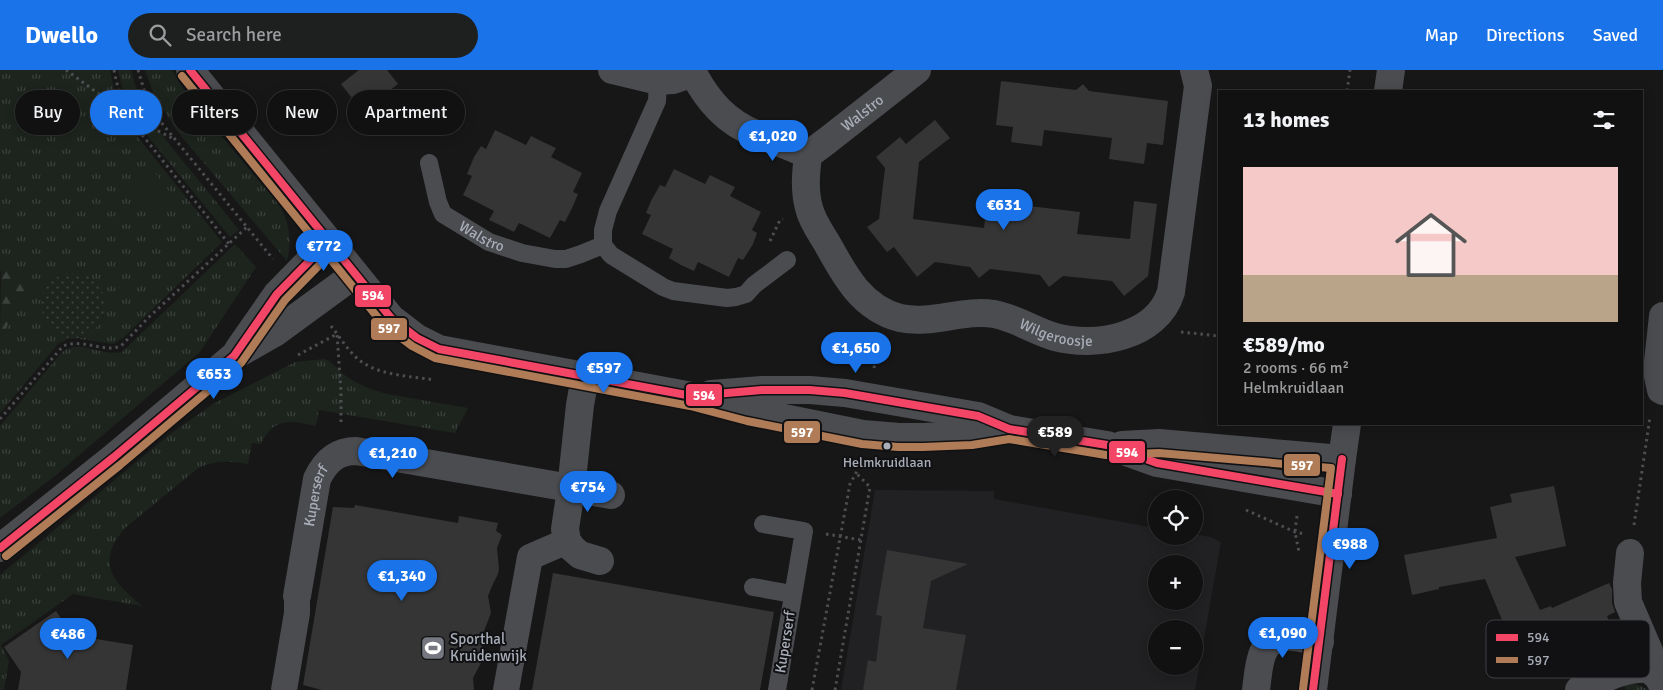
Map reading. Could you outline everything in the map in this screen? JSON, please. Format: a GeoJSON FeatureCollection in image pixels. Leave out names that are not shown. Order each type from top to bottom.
{"type":"FeatureCollection","features":[{"type":"Feature","properties":{"kind":"street"},"geometry":{"type":"LineString","coordinates":[[190,70],[354,275],[391,318],[416,338],[439,349],[692,396],[749,411],[863,434],[924,437],[972,435],[1009,429]]}},
{"type":"Feature","properties":{"kind":"street"},"geometry":{"type":"LineString","coordinates":[[612,70],[658,81],[673,80],[693,71],[701,88],[727,118],[750,131],[793,147],[808,155]]}},
{"type":"Feature","properties":{"kind":"street","name":"Walstro"},"geometry":{"type":"LineString","coordinates":[[808,155],[917,70]]}},
{"type":"Feature","properties":{"kind":"street","name":"Wilgeroosje"},"geometry":{"type":"LineString","coordinates":[[808,155],[805,176],[806,191],[809,208],[816,224],[851,285],[872,305],[885,313],[914,320],[962,314],[994,314],[1008,317],[1054,337],[1073,340],[1094,340],[1123,336],[1149,324],[1160,314],[1167,304],[1171,292],[1198,86],[1194,70]]}},
{"type":"Feature","properties":{"kind":"street"},"geometry":{"type":"LineString","coordinates":[[1388,90],[1391,70]]}},
{"type":"Feature","properties":{"kind":"street"},"geometry":{"type":"LineString","coordinates":[[234,356],[277,294],[328,242]]}},
{"type":"Feature","properties":{"kind":"street"},"geometry":{"type":"LineString","coordinates":[[0,548],[114,457],[234,356],[276,332],[354,275]]}},
{"type":"Feature","properties":{"kind":"street"},"geometry":{"type":"LineString","coordinates":[[1662,391],[1657,371],[1663,316]]}},
{"type":"Feature","properties":{"kind":"street"},"geometry":{"type":"LineString","coordinates":[[586,377],[580,405],[572,489],[565,529],[566,541],[572,548],[580,555],[600,561]]}},
{"type":"Feature","properties":{"kind":"street"},"geometry":{"type":"LineString","coordinates":[[692,396],[781,390],[845,393],[978,416],[1009,429],[1107,445],[1157,463],[1338,494]]}},
{"type":"Feature","properties":{"kind":"street"},"geometry":{"type":"LineString","coordinates":[[1313,690],[1347,425]]}},
{"type":"Feature","properties":{"kind":"street"},"geometry":{"type":"LineString","coordinates":[[1107,445],[1159,443],[1342,459]]}},
{"type":"Feature","properties":{"kind":"street","name":"Kuperserf"},"geometry":{"type":"LineString","coordinates":[[284,690],[297,613],[296,596],[318,479],[322,469],[339,453],[356,451],[611,495]]}},
{"type":"Feature","properties":{"kind":"street"},"geometry":{"type":"LineString","coordinates":[[506,690],[530,557],[566,541]]}},
{"type":"Feature","properties":{"kind":"street"},"geometry":{"type":"LineString","coordinates":[[1630,553],[1627,583],[1628,602],[1636,620]]}},
{"type":"Feature","properties":{"kind":"street"},"geometry":{"type":"LineString","coordinates":[[1256,690],[1262,652],[1270,642],[1276,638],[1286,636],[1320,642]]}},
{"type":"Feature","properties":{"kind":"street"},"geometry":{"type":"LineString","coordinates":[[1650,655],[1656,678]]}},
{"type":"Feature","properties":{"kind":"street"},"geometry":{"type":"LineString","coordinates":[[1579,690],[1607,678]]}},
{"type":"Feature","properties":{"kind":"lane"},"geometry":{"type":"LineString","coordinates":[[658,81],[657,101],[608,211],[603,230],[603,245],[611,255],[663,287],[684,293],[727,298],[746,294],[754,284],[786,260]]}},
{"type":"Feature","properties":{"kind":"lane","name":"Walstro"},"geometry":{"type":"LineString","coordinates":[[429,163],[438,202],[443,214],[489,242],[522,254],[555,259],[566,259],[603,245]]}},
{"type":"Feature","properties":{"kind":"lane","name":"Kuperserf"},"geometry":{"type":"LineString","coordinates":[[763,524],[804,530],[777,690]]}},
{"type":"Feature","properties":{"kind":"lane","name":"Kuperserf"},"geometry":{"type":"LineString","coordinates":[[753,587],[792,594]]}},
{"type":"Feature","properties":{"kind":"path"},"geometry":{"type":"LineString","coordinates":[[66,70],[93,90]]}},
{"type":"Feature","properties":{"kind":"path"},"geometry":{"type":"LineString","coordinates":[[114,70],[119,90]]}},
{"type":"Feature","properties":{"kind":"path"},"geometry":{"type":"LineString","coordinates":[[1347,90],[1350,70]]}},
{"type":"Feature","properties":{"kind":"path"},"geometry":{"type":"LineString","coordinates":[[162,132],[175,139]]}},
{"type":"Feature","properties":{"kind":"path"},"geometry":{"type":"LineString","coordinates":[[141,135],[229,244]]}},
{"type":"Feature","properties":{"kind":"path"},"geometry":{"type":"LineString","coordinates":[[0,419],[63,346],[86,343],[104,348],[121,346],[149,317],[247,227]]}},
{"type":"Feature","properties":{"kind":"path"},"geometry":{"type":"LineString","coordinates":[[337,334],[342,410],[339,453]]}},
{"type":"Feature","properties":{"kind":"path"},"geometry":{"type":"LineString","coordinates":[[1630,553],[1652,405],[1662,391]]}},
{"type":"Feature","properties":{"kind":"path"},"geometry":{"type":"LineString","coordinates":[[812,690],[850,484],[856,473],[870,487],[835,690]]}},
{"type":"Feature","properties":{"kind":"path"},"geometry":{"type":"LineString","coordinates":[[840,537],[861,540]]}},
{"type":"Feature","properties":{"kind":"shaded area"},"geometry":{"type":"Polygon","coordinates":[[[875,490],[994,491],[994,499],[1148,527],[1148,545],[1203,545],[1203,536],[1221,542],[1203,644],[1203,620],[1148,620],[1148,675],[1198,675],[1195,690],[841,690],[875,490]]]}},
{"type":"Feature","properties":{"kind":"green space"},"geometry":{"type":"Polygon","coordinates":[[[0,70],[110,70],[114,90],[90,90],[90,135],[136,135],[222,242],[123,338],[113,344],[79,339],[94,330],[104,315],[48,284],[43,301],[44,317],[52,330],[68,339],[58,344],[0,413],[0,337],[26,297],[0,271],[0,70]]]}},
{"type":"Feature","properties":{"kind":"green space"},"geometry":{"type":"Polygon","coordinates":[[[118,70],[131,70],[137,90],[123,90],[118,70]]]}},
{"type":"Feature","properties":{"kind":"green space"},"geometry":{"type":"Polygon","coordinates":[[[145,70],[172,70],[184,90],[172,90],[172,124],[162,108],[162,90],[152,90],[145,70]]]}},
{"type":"Feature","properties":{"kind":"green space"},"geometry":{"type":"Polygon","coordinates":[[[162,133],[239,230],[230,237],[147,135],[162,135],[162,133]]]}},
{"type":"Feature","properties":{"kind":"green space"},"geometry":{"type":"Polygon","coordinates":[[[180,135],[221,135],[279,205],[286,219],[289,232],[287,261],[180,135]]]}},
{"type":"Feature","properties":{"kind":"green space"},"geometry":{"type":"Polygon","coordinates":[[[151,168],[173,196],[152,215],[129,186],[151,168]]]}},
{"type":"Feature","properties":{"kind":"green space"},"geometry":{"type":"Polygon","coordinates":[[[235,244],[256,267],[200,352],[56,475],[0,518],[0,426],[62,352],[69,348],[84,347],[106,352],[122,352],[235,244]]]}},
{"type":"Feature","properties":{"kind":"green space"},"geometry":{"type":"Polygon","coordinates":[[[1,270],[20,271],[26,284],[26,297],[0,337],[1,270]]]}},
{"type":"Feature","properties":{"kind":"green space"},"geometry":{"type":"Polygon","coordinates":[[[70,273],[82,274],[95,281],[102,292],[105,306],[101,320],[93,331],[82,337],[71,339],[53,331],[46,322],[42,302],[44,292],[52,281],[59,276],[70,273]]]}},
{"type":"Feature","properties":{"kind":"green space"},"geometry":{"type":"Polygon","coordinates":[[[324,359],[351,379],[376,391],[468,408],[455,433],[319,410],[316,426],[291,422],[284,423],[272,429],[261,444],[252,443],[248,464],[222,462],[197,469],[125,528],[116,540],[111,552],[111,571],[116,580],[142,606],[73,594],[1,645],[9,661],[4,690],[0,690],[0,575],[170,434],[213,404],[295,362],[324,359]]]}},
{"type":"Feature","properties":{"kind":"green space"},"geometry":{"type":"Polygon","coordinates":[[[1627,680],[1649,690],[1626,690],[1623,682],[1627,680]]]}},
{"type":"Feature","properties":{"kind":"building"},"geometry":{"type":"Polygon","coordinates":[[[359,70],[387,70],[398,84],[390,90],[347,90],[347,92],[341,84],[359,70]]]}},
{"type":"Feature","properties":{"kind":"building"},"geometry":{"type":"Polygon","coordinates":[[[1001,81],[1076,90],[1083,84],[1089,91],[1168,101],[1163,145],[1147,143],[1144,164],[1109,159],[1112,138],[1044,130],[1042,146],[1011,142],[1013,127],[996,125],[1001,81]]]}},
{"type":"Feature","properties":{"kind":"building"},"geometry":{"type":"Polygon","coordinates":[[[935,120],[950,138],[919,162],[913,219],[984,228],[987,201],[1080,212],[1077,234],[1130,239],[1134,201],[1157,204],[1148,276],[1124,296],[1112,281],[1063,276],[1049,287],[1040,275],[990,269],[979,278],[970,267],[935,262],[917,277],[894,247],[887,252],[867,227],[879,219],[885,168],[876,157],[900,137],[906,144],[935,120]]]}},
{"type":"Feature","properties":{"kind":"building"},"geometry":{"type":"Polygon","coordinates":[[[495,130],[526,145],[531,136],[556,148],[551,157],[582,173],[573,192],[578,194],[573,206],[565,222],[560,220],[550,238],[519,223],[514,232],[489,220],[494,211],[463,195],[472,176],[467,174],[474,157],[481,146],[486,149],[495,130]]]}},
{"type":"Feature","properties":{"kind":"building"},"geometry":{"type":"Polygon","coordinates":[[[674,169],[705,184],[710,175],[735,187],[730,196],[761,212],[752,230],[757,233],[753,244],[743,260],[738,258],[729,277],[698,262],[694,271],[681,265],[669,258],[673,249],[642,234],[651,215],[646,213],[651,201],[660,185],[665,187],[674,169]]]}},
{"type":"Feature","properties":{"kind":"building"},"geometry":{"type":"Polygon","coordinates":[[[1554,486],[1566,546],[1515,557],[1540,610],[1551,606],[1552,608],[1609,583],[1612,589],[1612,603],[1615,612],[1607,616],[1609,620],[1502,620],[1485,579],[1439,587],[1439,589],[1412,595],[1404,555],[1497,538],[1490,507],[1512,502],[1510,494],[1554,486]]]}},
{"type":"Feature","properties":{"kind":"building"},"geometry":{"type":"Polygon","coordinates":[[[355,505],[458,523],[459,516],[498,523],[496,531],[502,535],[497,548],[499,569],[488,596],[491,613],[481,639],[483,659],[473,678],[474,690],[322,690],[303,685],[333,507],[354,508],[355,505]]]}},
{"type":"Feature","properties":{"kind":"building"},"geometry":{"type":"Polygon","coordinates":[[[887,550],[968,564],[931,581],[923,628],[966,635],[956,690],[863,690],[868,660],[876,662],[882,616],[876,615],[887,550]]]}},
{"type":"Feature","properties":{"kind":"building"},"geometry":{"type":"Polygon","coordinates":[[[553,573],[774,612],[760,690],[532,690],[553,573]]]}},
{"type":"Feature","properties":{"kind":"building"},"geometry":{"type":"Polygon","coordinates":[[[56,611],[72,635],[133,645],[126,690],[18,690],[21,672],[4,647],[56,611]]]}},
{"type":"Feature","properties":{"kind":"transit line","name":"594"},"geometry":{"type":"LineString","coordinates":[[190,70],[391,318],[417,338],[439,349],[692,396],[762,390],[810,390],[845,393],[978,416],[1009,429],[1107,445],[1157,463],[1338,494]]}},
{"type":"Feature","properties":{"kind":"transit line","name":"597"},"geometry":{"type":"LineString","coordinates":[[182,76],[383,324],[412,346],[435,358],[690,406],[747,421],[862,444],[923,447],[972,445],[1009,439],[1106,455],[1159,453],[1331,468],[1303,689]]}},
{"type":"Feature","properties":{"kind":"transit line","name":"594"},"geometry":{"type":"LineString","coordinates":[[0,548],[114,457],[234,356],[277,294],[328,242]]}},
{"type":"Feature","properties":{"kind":"transit line","name":"597"},"geometry":{"type":"LineString","coordinates":[[6,556],[120,465],[241,363],[285,300],[335,249]]}},
{"type":"Feature","properties":{"kind":"transit line","name":"594"},"geometry":{"type":"LineString","coordinates":[[1313,690],[1342,459]]}},
{"type":"Feature","properties":{"kind":"place","name":"Helmkruidlaan"},"geometry":{"type":"Point","coordinates":[887,446]}},
{"type":"Feature","properties":{"kind":"place","name":"Sporthal Kruidenwijk"},"geometry":{"type":"Point","coordinates":[433,648]}}]}
